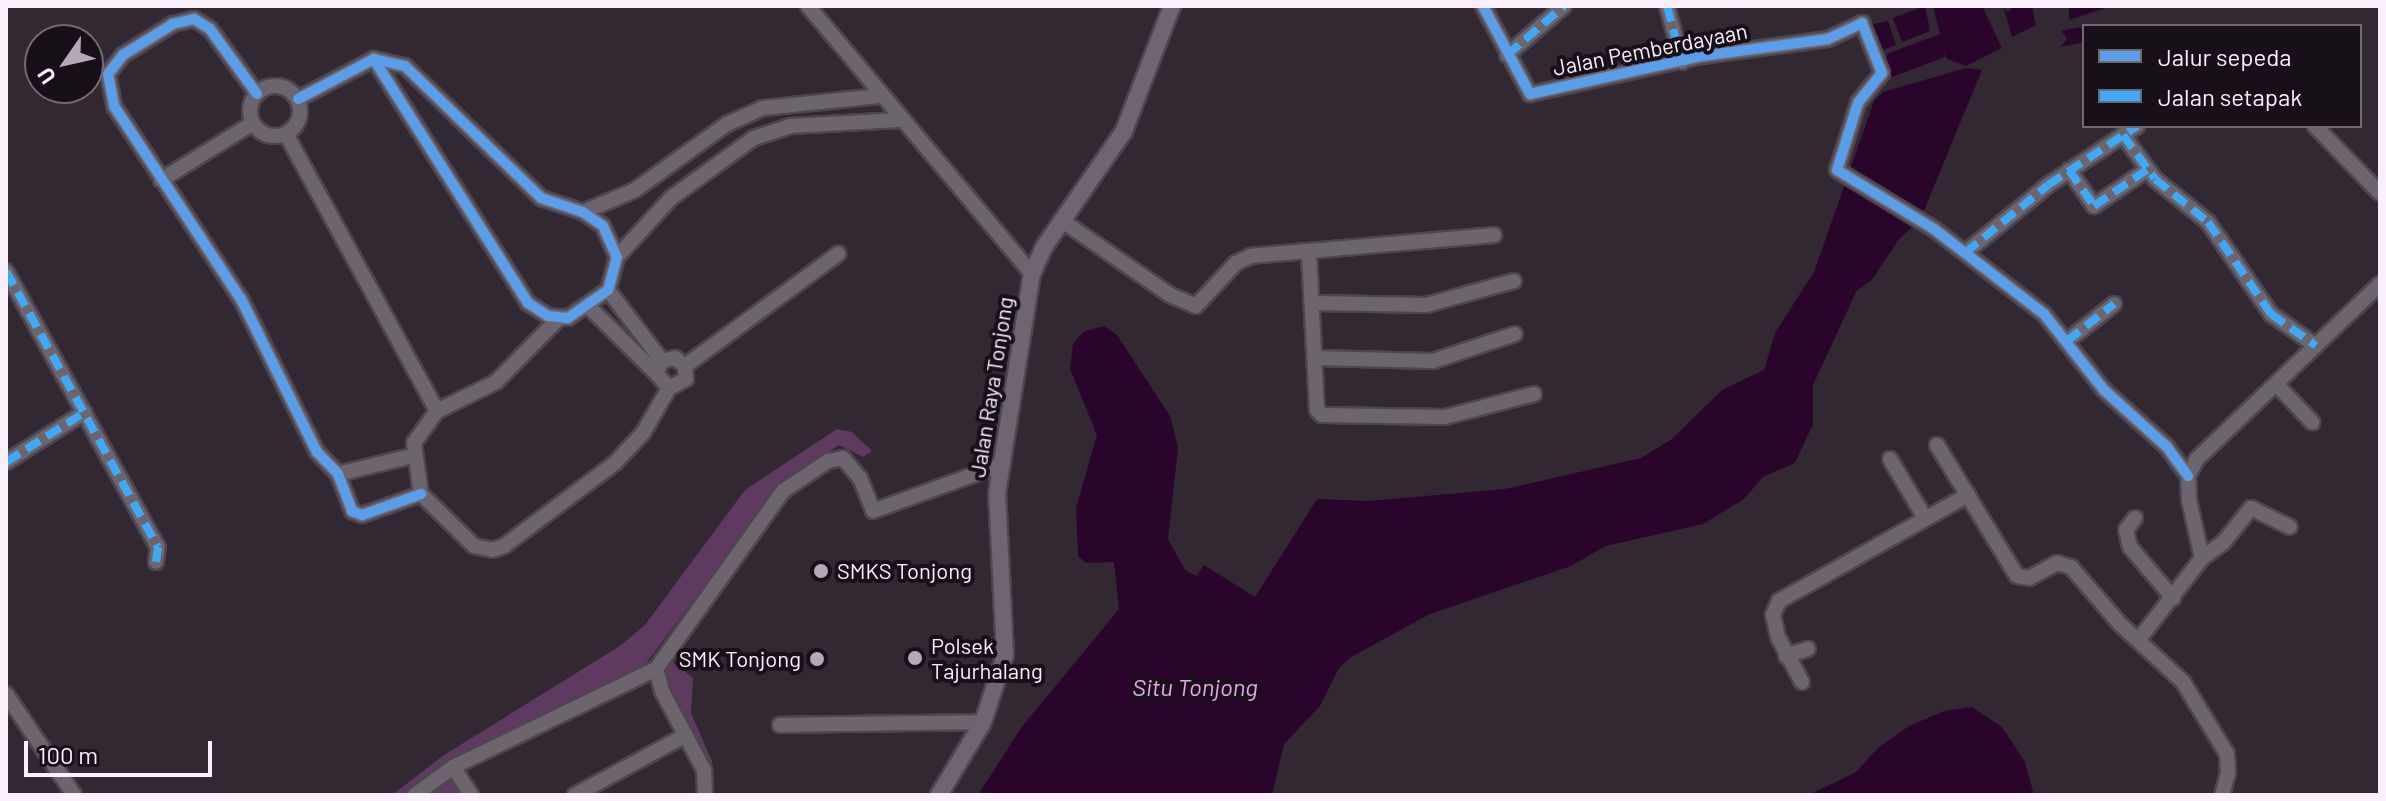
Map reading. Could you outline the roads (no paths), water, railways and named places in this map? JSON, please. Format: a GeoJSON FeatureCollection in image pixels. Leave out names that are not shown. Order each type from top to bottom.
{"type":"FeatureCollection","features":[{"type":"Feature","properties":{"kind":"main road","name":"Jalan Raya Tonjong"},"geometry":{"type":"LineString","coordinates":[[939,795],[983,722],[998,684],[1006,634],[997,494],[1032,274],[1061,220],[1124,131],[1172,6]]}},
{"type":"Feature","properties":{"kind":"street"},"geometry":{"type":"LineString","coordinates":[[808,6],[899,120],[1032,274]]}},
{"type":"Feature","properties":{"kind":"street","name":"Jalan Pemberdayaan"},"geometry":{"type":"LineString","coordinates":[[1483,6],[1530,94],[1682,62],[1828,39],[1862,23],[1882,73],[1858,103],[1836,167],[1923,221],[2044,314],[2104,390],[2167,447],[2188,476]]}},
{"type":"Feature","properties":{"kind":"street"},"geometry":{"type":"LineString","coordinates":[[1507,55],[1564,6]]}},
{"type":"Feature","properties":{"kind":"street"},"geometry":{"type":"LineString","coordinates":[[1667,6],[1682,62]]}},
{"type":"Feature","properties":{"kind":"street"},"geometry":{"type":"LineString","coordinates":[[257,94],[210,29],[194,19],[173,24],[123,55],[108,74],[109,94],[161,180],[241,299],[317,452],[338,474],[357,514],[421,494]]}},
{"type":"Feature","properties":{"kind":"street"},"geometry":{"type":"LineString","coordinates":[[298,99],[374,59],[398,62],[414,73],[541,198],[583,212],[603,226],[617,257]]}},
{"type":"Feature","properties":{"kind":"street"},"geometry":{"type":"LineString","coordinates":[[374,59],[520,294],[538,311],[559,318]]}},
{"type":"Feature","properties":{"kind":"street"},"geometry":{"type":"LineString","coordinates":[[274,86],[298,99],[299,120],[286,134],[267,135],[253,123],[251,103],[257,94],[274,86]]}},
{"type":"Feature","properties":{"kind":"street"},"geometry":{"type":"LineString","coordinates":[[583,212],[635,190],[727,124],[763,108],[879,96]]}},
{"type":"Feature","properties":{"kind":"street"},"geometry":{"type":"LineString","coordinates":[[838,254],[685,366],[682,384],[669,388],[643,433],[615,463],[504,546],[493,550],[474,546],[421,494],[412,456],[419,431],[437,411],[496,382],[559,318],[589,307],[608,290],[617,257],[671,198],[754,138],[790,126],[899,120]]}},
{"type":"Feature","properties":{"kind":"street"},"geometry":{"type":"LineString","coordinates":[[161,180],[253,123]]}},
{"type":"Feature","properties":{"kind":"street"},"geometry":{"type":"LineString","coordinates":[[1965,253],[2069,170],[2134,128]]}},
{"type":"Feature","properties":{"kind":"street"},"geometry":{"type":"LineString","coordinates":[[2317,128],[2380,193]]}},
{"type":"Feature","properties":{"kind":"street"},"geometry":{"type":"LineString","coordinates":[[286,134],[437,411]]}},
{"type":"Feature","properties":{"kind":"street"},"geometry":{"type":"LineString","coordinates":[[2123,135],[2148,169],[2202,216],[2271,314],[2316,346]]}},
{"type":"Feature","properties":{"kind":"street"},"geometry":{"type":"LineString","coordinates":[[2069,170],[2094,206],[2148,169]]}},
{"type":"Feature","properties":{"kind":"street"},"geometry":{"type":"LineString","coordinates":[[1061,220],[1170,295],[1196,306],[1242,259],[1494,235]]}},
{"type":"Feature","properties":{"kind":"street"},"geometry":{"type":"LineString","coordinates":[[1309,253],[1317,410],[1325,417],[1445,417],[1534,394]]}},
{"type":"Feature","properties":{"kind":"street"},"geometry":{"type":"LineString","coordinates":[[6,271],[158,547],[156,562]]}},
{"type":"Feature","properties":{"kind":"street"},"geometry":{"type":"LineString","coordinates":[[1313,303],[1426,305],[1514,281]]}},
{"type":"Feature","properties":{"kind":"street"},"geometry":{"type":"LineString","coordinates":[[2202,558],[2188,476],[2206,446],[2278,386],[2380,284]]}},
{"type":"Feature","properties":{"kind":"street"},"geometry":{"type":"LineString","coordinates":[[608,290],[659,367],[669,388]]}},
{"type":"Feature","properties":{"kind":"street"},"geometry":{"type":"LineString","coordinates":[[2067,341],[2114,304]]}},
{"type":"Feature","properties":{"kind":"street"},"geometry":{"type":"LineString","coordinates":[[589,307],[659,367]]}},
{"type":"Feature","properties":{"kind":"street"},"geometry":{"type":"LineString","coordinates":[[1316,358],[1433,361],[1515,334]]}},
{"type":"Feature","properties":{"kind":"street"},"geometry":{"type":"LineString","coordinates":[[659,367],[675,358],[685,366]]}},
{"type":"Feature","properties":{"kind":"street"},"geometry":{"type":"LineString","coordinates":[[2278,386],[2312,422]]}},
{"type":"Feature","properties":{"kind":"street"},"geometry":{"type":"LineString","coordinates":[[6,462],[85,412]]}},
{"type":"Feature","properties":{"kind":"street"},"geometry":{"type":"LineString","coordinates":[[1937,445],[2017,576],[2029,578],[2057,563],[2071,567],[2120,624],[2140,638],[2183,682],[2222,742],[2229,763],[2222,795]]}},
{"type":"Feature","properties":{"kind":"street"},"geometry":{"type":"LineString","coordinates":[[338,474],[412,456]]}},
{"type":"Feature","properties":{"kind":"street"},"geometry":{"type":"LineString","coordinates":[[415,795],[453,767],[656,669],[783,491],[828,461],[843,458],[853,466],[873,511],[1001,465]]}},
{"type":"Feature","properties":{"kind":"street"},"geometry":{"type":"LineString","coordinates":[[1890,459],[1925,518]]}},
{"type":"Feature","properties":{"kind":"street"},"geometry":{"type":"LineString","coordinates":[[1802,682],[1786,656],[1773,615],[1783,596],[1968,495]]}},
{"type":"Feature","properties":{"kind":"street"},"geometry":{"type":"LineString","coordinates":[[2140,638],[2202,558],[2223,543],[2251,508],[2290,527]]}},
{"type":"Feature","properties":{"kind":"street"},"geometry":{"type":"LineString","coordinates":[[2135,518],[2126,537],[2173,598]]}},
{"type":"Feature","properties":{"kind":"street"},"geometry":{"type":"LineString","coordinates":[[1786,656],[1808,649]]}},
{"type":"Feature","properties":{"kind":"street"},"geometry":{"type":"LineString","coordinates":[[656,669],[704,770],[705,795]]}},
{"type":"Feature","properties":{"kind":"street"},"geometry":{"type":"LineString","coordinates":[[6,694],[74,795]]}},
{"type":"Feature","properties":{"kind":"street"},"geometry":{"type":"LineString","coordinates":[[780,725],[983,722]]}},
{"type":"Feature","properties":{"kind":"street"},"geometry":{"type":"LineString","coordinates":[[575,795],[686,735]]}},
{"type":"Feature","properties":{"kind":"street"},"geometry":{"type":"LineString","coordinates":[[453,767],[471,795]]}},
{"type":"Feature","properties":{"kind":"water"},"geometry":{"type":"Polygon","coordinates":[[[1925,6],[1930,31],[1902,42],[1893,18],[1925,6]]]}},
{"type":"Feature","properties":{"kind":"water"},"geometry":{"type":"Polygon","coordinates":[[[1933,6],[1982,6],[2002,48],[1966,66],[1947,59],[1944,51],[1945,57],[1892,77],[1884,60],[1889,53],[1940,34],[1933,6]]]}},
{"type":"Feature","properties":{"kind":"water"},"geometry":{"type":"Polygon","coordinates":[[[2013,6],[2032,6],[2036,25],[2012,37],[2004,9],[2009,12],[2013,6]]]}},
{"type":"Feature","properties":{"kind":"water"},"geometry":{"type":"Polygon","coordinates":[[[2069,6],[2111,6],[2069,20],[2069,6]]]}},
{"type":"Feature","properties":{"kind":"water"},"geometry":{"type":"Polygon","coordinates":[[[1888,21],[1896,45],[1878,52],[1873,24],[1888,21]]]}},
{"type":"Feature","properties":{"kind":"water"},"geometry":{"type":"Polygon","coordinates":[[[2081,27],[2082,42],[2061,47],[2067,38],[2061,31],[2081,27]]]}},
{"type":"Feature","properties":{"kind":"water","name":"Situ Tonjong"},"geometry":{"type":"Polygon","coordinates":[[[1966,68],[1982,70],[1920,220],[1899,239],[1872,280],[1857,290],[1813,385],[1813,424],[1795,463],[1763,477],[1744,499],[1703,524],[1606,546],[1571,566],[1430,614],[1351,657],[1339,668],[1320,706],[1284,744],[1272,795],[978,795],[1021,728],[1119,609],[1114,562],[1086,563],[1078,556],[1076,508],[1097,435],[1070,369],[1073,344],[1083,332],[1104,326],[1117,335],[1170,416],[1178,448],[1168,539],[1185,570],[1197,576],[1204,565],[1255,597],[1317,499],[1369,501],[1505,489],[1641,458],[1672,439],[1722,390],[1764,370],[1775,333],[1814,272],[1874,101],[1883,92],[1966,68]]]}},
{"type":"Feature","properties":{"kind":"water"},"geometry":{"type":"Polygon","coordinates":[[[1972,707],[2002,727],[2025,762],[2034,795],[1809,795],[1856,772],[1878,748],[1909,726],[1944,711],[1972,707]]]}},
{"type":"Feature","properties":{"kind":"place","name":"SMKS Tonjong"},"geometry":{"type":"Point","coordinates":[821,571]}},
{"type":"Feature","properties":{"kind":"place","name":"Polsek Tajurhalang"},"geometry":{"type":"Point","coordinates":[915,658]}},
{"type":"Feature","properties":{"kind":"place","name":"SMK Tonjong"},"geometry":{"type":"Point","coordinates":[817,659]}}]}
